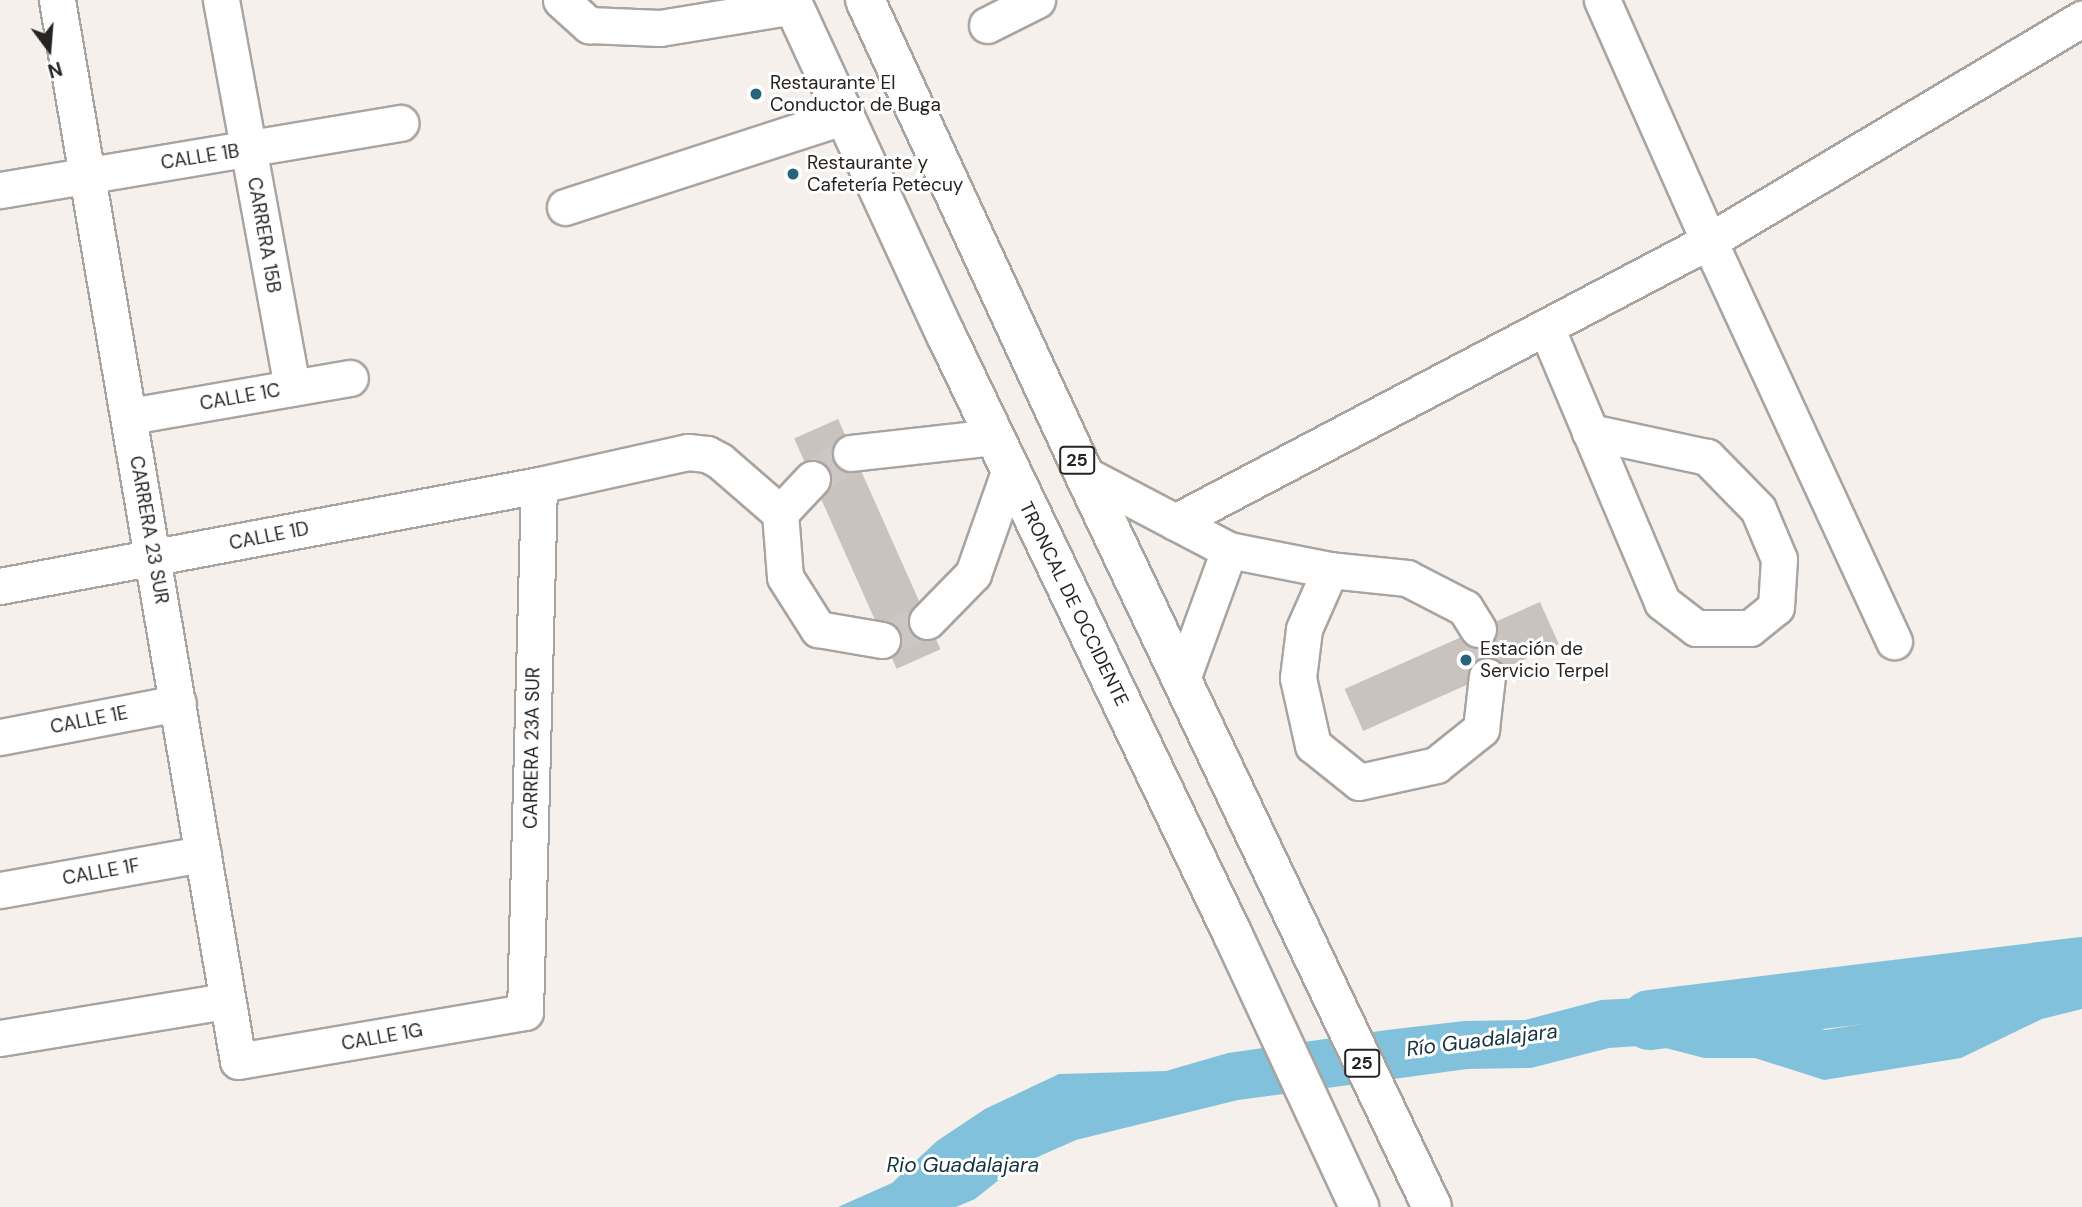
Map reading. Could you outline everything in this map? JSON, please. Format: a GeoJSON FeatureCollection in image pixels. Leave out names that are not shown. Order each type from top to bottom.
{"type":"FeatureCollection","features":[{"type":"Feature","properties":{"kind":"highway","name":"25"},"geometry":{"type":"LineString","coordinates":[[865,0],[1181,681],[1432,1207]]}},
{"type":"Feature","properties":{"kind":"highway","name":"TRONCAL DE OCCIDENTE"},"geometry":{"type":"LineString","coordinates":[[793,3],[1002,453],[1233,935],[1359,1207]]}},
{"type":"Feature","properties":{"kind":"street","name":"CARRERA 23 SUR"},"geometry":{"type":"LineString","coordinates":[[57,0],[238,1061]]}},
{"type":"Feature","properties":{"kind":"street","name":"CARRERA 15B"},"geometry":{"type":"LineString","coordinates":[[221,0],[292,388]]}},
{"type":"Feature","properties":{"kind":"street"},"geometry":{"type":"LineString","coordinates":[[561,0],[589,25],[657,14],[793,3]]}},
{"type":"Feature","properties":{"kind":"street"},"geometry":{"type":"LineString","coordinates":[[987,25],[1037,0]]}},
{"type":"Feature","properties":{"kind":"street"},"geometry":{"type":"LineString","coordinates":[[1602,0],[1709,241],[1894,641]]}},
{"type":"Feature","properties":{"kind":"street"},"geometry":{"type":"LineString","coordinates":[[1175,522],[1709,241],[2082,19]]}},
{"type":"Feature","properties":{"kind":"street"},"geometry":{"type":"LineString","coordinates":[[565,207],[845,116]]}},
{"type":"Feature","properties":{"kind":"street","name":"CALLE 1B"},"geometry":{"type":"LineString","coordinates":[[0,190],[400,123]]}},
{"type":"Feature","properties":{"kind":"street"},"geometry":{"type":"LineString","coordinates":[[1546,327],[1590,432],[1662,602],[1696,628],[1750,628],[1776,607],[1779,559],[1758,509],[1707,457],[1590,432]]}},
{"type":"Feature","properties":{"kind":"street","name":"CALLE 1C"},"geometry":{"type":"LineString","coordinates":[[130,416],[350,378]]}},
{"type":"Feature","properties":{"kind":"street","name":"CALLE 1D"},"geometry":{"type":"LineString","coordinates":[[0,586],[539,485],[688,452],[707,454],[720,461],[780,513]]}},
{"type":"Feature","properties":{"kind":"street"},"geometry":{"type":"LineString","coordinates":[[851,453],[1002,453],[973,573],[927,621]]}},
{"type":"Feature","properties":{"kind":"street"},"geometry":{"type":"LineString","coordinates":[[1084,474],[1229,550],[1330,570],[1407,578],[1465,608],[1478,629]]}},
{"type":"Feature","properties":{"kind":"street"},"geometry":{"type":"LineString","coordinates":[[812,479],[780,513],[785,577],[818,629],[882,640]]}},
{"type":"Feature","properties":{"kind":"street","name":"CARRERA 23A SUR"},"geometry":{"type":"LineString","coordinates":[[525,1012],[539,485]]}},
{"type":"Feature","properties":{"kind":"street"},"geometry":{"type":"LineString","coordinates":[[1181,681],[1229,550]]}},
{"type":"Feature","properties":{"kind":"street"},"geometry":{"type":"LineString","coordinates":[[1330,570],[1304,629],[1298,678],[1313,746],[1359,782],[1436,765],[1481,729],[1487,676]]}},
{"type":"Feature","properties":{"kind":"street","name":"CALLE 1E"},"geometry":{"type":"LineString","coordinates":[[0,737],[178,703]]}},
{"type":"Feature","properties":{"kind":"street","name":"CALLE 1F"},"geometry":{"type":"LineString","coordinates":[[0,890],[203,854]]}},
{"type":"Feature","properties":{"kind":"street"},"geometry":{"type":"LineString","coordinates":[[0,1038],[227,1001]]}},
{"type":"Feature","properties":{"kind":"street","name":"CALLE 1G"},"geometry":{"type":"LineString","coordinates":[[238,1061],[525,1012]]}},
{"type":"Feature","properties":{"kind":"water","name":"Rio Guadalajara"},"geometry":{"type":"Polygon","coordinates":[[[2082,959],[2082,1009],[2042,1019],[1961,1058],[1824,1080],[1755,1058],[1704,1058],[1654,1045],[1609,1048],[1531,1068],[1467,1069],[1238,1100],[1076,1140],[1015,1167],[975,1199],[956,1207],[838,1207],[892,1183],[937,1141],[985,1109],[1059,1074],[1166,1071],[1228,1053],[1464,1021],[1525,1020],[1601,1000],[1659,997],[1710,1010],[1763,1010],[1825,1030],[1936,1012],[2030,973],[2082,959]]]}},
{"type":"Feature","properties":{"kind":"building"},"geometry":{"type":"Polygon","coordinates":[[[838,419],[940,649],[897,669],[794,439],[838,419]]]}},
{"type":"Feature","properties":{"kind":"building","name":"Estación de Servicio Terpel"},"geometry":{"type":"Polygon","coordinates":[[[1540,602],[1559,644],[1363,731],[1345,689],[1540,602]]]}},
{"type":"Feature","properties":{"kind":"waterway","name":"Río Guadalajara"},"geometry":{"type":"LineString","coordinates":[[1650,1020],[2082,967]]}},
{"type":"Feature","properties":{"kind":"tunnel"},"geometry":{"type":"LineString","coordinates":[[812,479],[851,453]]}},
{"type":"Feature","properties":{"kind":"tunnel"},"geometry":{"type":"LineString","coordinates":[[882,640],[927,621]]}},
{"type":"Feature","properties":{"kind":"tunnel"},"geometry":{"type":"LineString","coordinates":[[1478,629],[1489,663],[1487,676]]}},
{"type":"Feature","properties":{"kind":"place","name":"Restaurante El Conductor de Buga"},"geometry":{"type":"Point","coordinates":[756,94]}},
{"type":"Feature","properties":{"kind":"place","name":"Restaurante y Cafetería Petecuy"},"geometry":{"type":"Point","coordinates":[793,174]}},
{"type":"Feature","properties":{"kind":"place","name":"Estación de Servicio Terpel"},"geometry":{"type":"Point","coordinates":[1466,660]}}]}
